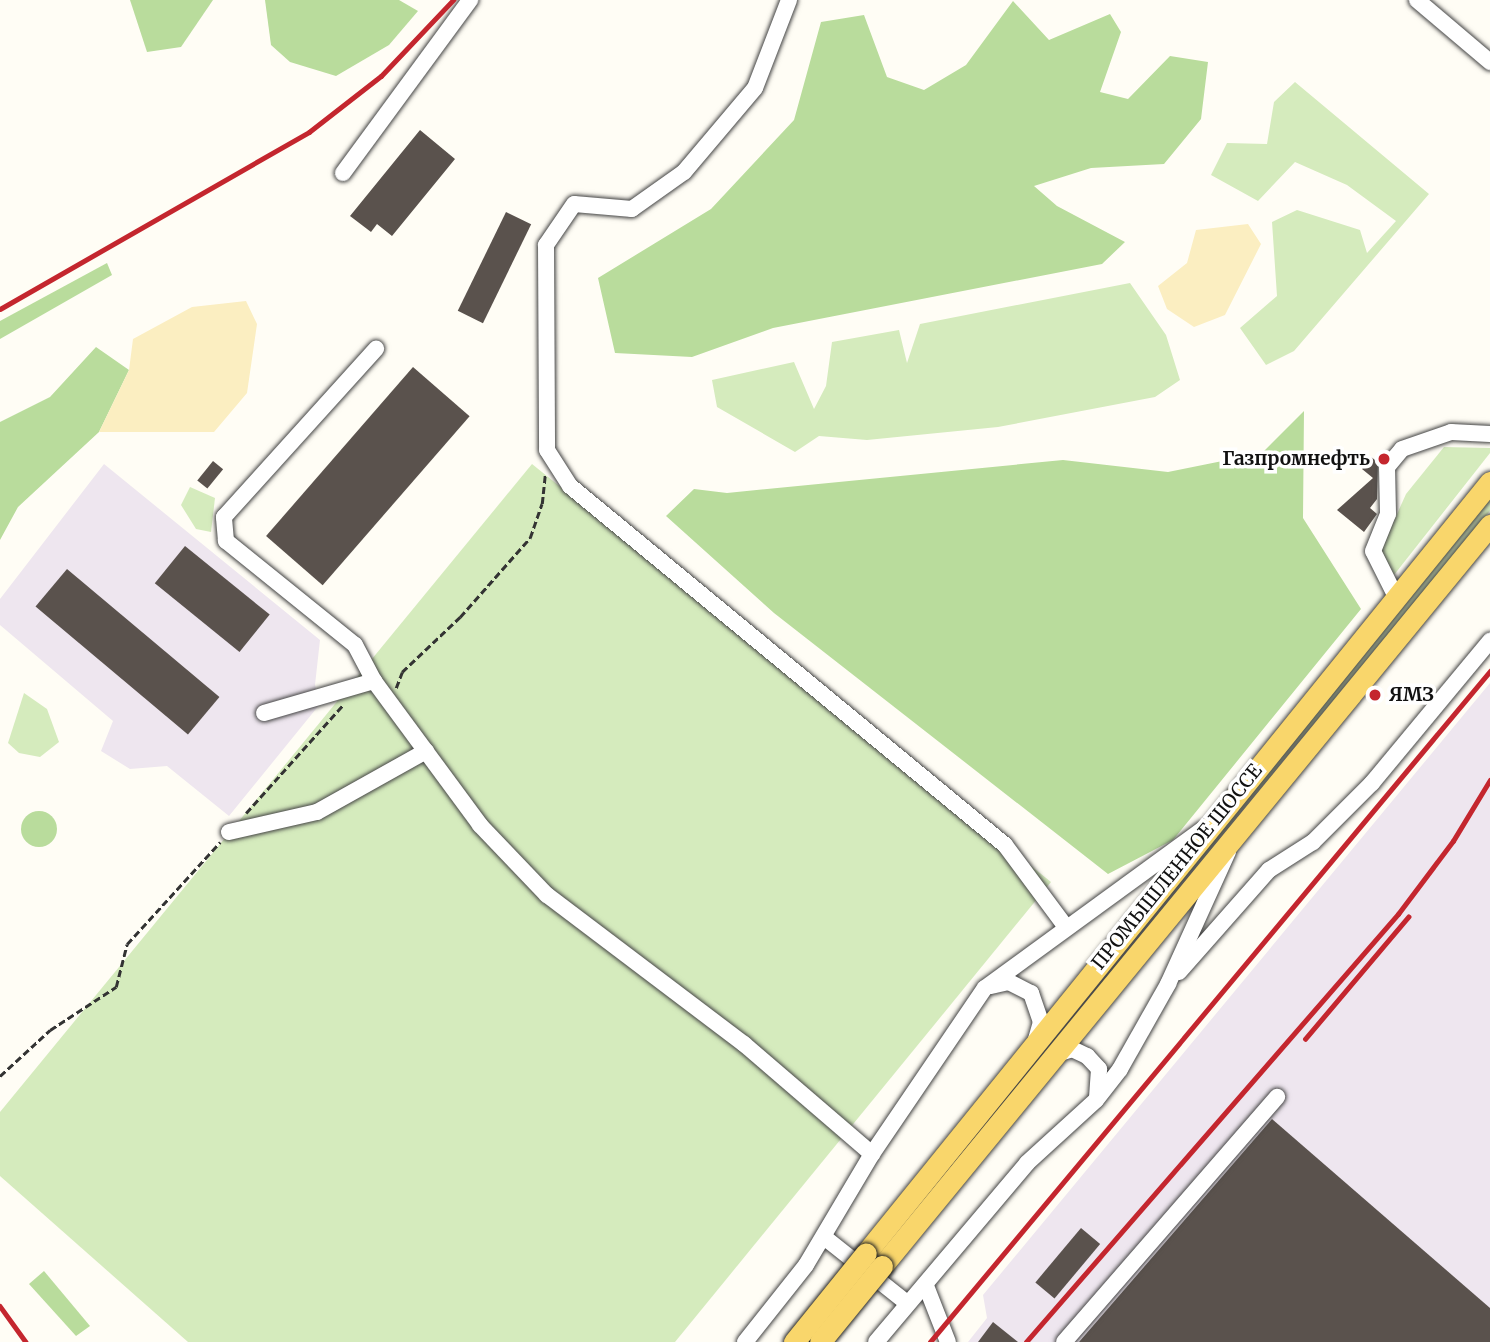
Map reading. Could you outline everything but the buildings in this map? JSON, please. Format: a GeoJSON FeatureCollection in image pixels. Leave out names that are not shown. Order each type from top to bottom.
{"type":"FeatureCollection","features":[{"type":"Feature","properties":{"kind":"main road","name":"ПРОМЫШЛЕННОЕ ШОССЕ"},"geometry":{"type":"LineString","coordinates":[[874,1260],[1035,1042],[1490,482]]}},
{"type":"Feature","properties":{"kind":"main road","name":"ПРОМЫШЛЕННОЕ ШОССЕ"},"geometry":{"type":"LineString","coordinates":[[874,1260],[1054,1055],[1490,525]]}},
{"type":"Feature","properties":{"kind":"main road"},"geometry":{"type":"LineString","coordinates":[[794,1342],[874,1260]]}},
{"type":"Feature","properties":{"kind":"main road"},"geometry":{"type":"LineString","coordinates":[[820,1342],[874,1260]]}},
{"type":"Feature","properties":{"kind":"street"},"geometry":{"type":"LineString","coordinates":[[343,173],[470,0]]}},
{"type":"Feature","properties":{"kind":"street"},"geometry":{"type":"LineString","coordinates":[[789,0],[755,88],[684,172],[632,209],[573,204],[546,245],[547,450],[570,486],[1005,845],[1066,927]]}},
{"type":"Feature","properties":{"kind":"street"},"geometry":{"type":"LineString","coordinates":[[1417,0],[1490,62]]}},
{"type":"Feature","properties":{"kind":"street"},"geometry":{"type":"LineString","coordinates":[[376,349],[224,517],[226,541],[355,645],[368,683],[391,701],[480,825],[547,895],[722,1027],[872,1154]]}},
{"type":"Feature","properties":{"kind":"street"},"geometry":{"type":"LineString","coordinates":[[1396,597],[1373,551],[1388,514],[1387,467],[1402,449],[1451,432],[1490,434]]}},
{"type":"Feature","properties":{"kind":"street"},"geometry":{"type":"LineString","coordinates":[[1168,984],[1269,870],[1313,842],[1372,783],[1490,641]]}},
{"type":"Feature","properties":{"kind":"street"},"geometry":{"type":"LineString","coordinates":[[264,713],[368,683]]}},
{"type":"Feature","properties":{"kind":"street"},"geometry":{"type":"LineString","coordinates":[[229,832],[317,812],[426,751]]}},
{"type":"Feature","properties":{"kind":"street"},"geometry":{"type":"LineString","coordinates":[[745,1342],[824,1237],[872,1154],[985,988],[1211,824]]}},
{"type":"Feature","properties":{"kind":"street"},"geometry":{"type":"LineString","coordinates":[[876,1342],[907,1303],[926,1286],[1027,1163],[1096,1100],[1168,984],[1233,840]]}},
{"type":"Feature","properties":{"kind":"street"},"geometry":{"type":"LineString","coordinates":[[985,988],[1009,982],[1031,993],[1041,1022],[1035,1042]]}},
{"type":"Feature","properties":{"kind":"street"},"geometry":{"type":"LineString","coordinates":[[1054,1055],[1072,1049],[1087,1056],[1099,1069],[1102,1084],[1096,1100]]}},
{"type":"Feature","properties":{"kind":"street"},"geometry":{"type":"LineString","coordinates":[[1064,1342],[1278,1097]]}},
{"type":"Feature","properties":{"kind":"street"},"geometry":{"type":"LineString","coordinates":[[824,1237],[907,1303]]}},
{"type":"Feature","properties":{"kind":"street"},"geometry":{"type":"LineString","coordinates":[[926,1286],[948,1342]]}},
{"type":"Feature","properties":{"kind":"path"},"geometry":{"type":"LineString","coordinates":[[391,701],[402,672],[460,617],[530,538],[542,504],[547,450]]}},
{"type":"Feature","properties":{"kind":"path"},"geometry":{"type":"LineString","coordinates":[[0,1076],[50,1030],[116,987],[127,944],[368,683]]}},
{"type":"Feature","properties":{"kind":"shaded area"},"geometry":{"type":"Polygon","coordinates":[[[104,464],[320,640],[315,685],[320,704],[229,816],[167,766],[130,769],[101,751],[113,721],[0,625],[0,599],[104,464]]]}},
{"type":"Feature","properties":{"kind":"shaded area"},"geometry":{"type":"Polygon","coordinates":[[[1490,683],[1490,1342],[968,1342],[987,1318],[983,1295],[1490,683]]]}},
{"type":"Feature","properties":{"kind":"green space"},"geometry":{"type":"Polygon","coordinates":[[[130,0],[213,0],[181,47],[147,52],[130,0]]]}},
{"type":"Feature","properties":{"kind":"green space"},"geometry":{"type":"Polygon","coordinates":[[[265,0],[399,0],[418,11],[389,45],[336,76],[290,62],[271,45],[265,0]]]}},
{"type":"Feature","properties":{"kind":"green space"},"geometry":{"type":"Polygon","coordinates":[[[1013,1],[1049,40],[1110,14],[1121,32],[1100,92],[1128,99],[1170,56],[1208,62],[1201,119],[1164,164],[1091,168],[1034,186],[1057,206],[1125,242],[1102,264],[773,328],[692,357],[615,353],[598,278],[711,209],[794,120],[821,22],[864,15],[887,77],[924,90],[966,65],[1013,1]]]}},
{"type":"Feature","properties":{"kind":"green space"},"geometry":{"type":"Polygon","coordinates":[[[1295,82],[1429,194],[1294,351],[1266,365],[1240,328],[1277,296],[1272,222],[1297,210],[1360,230],[1367,253],[1396,221],[1347,185],[1295,162],[1258,201],[1211,175],[1227,143],[1267,144],[1274,102],[1295,82]]]}},
{"type":"Feature","properties":{"kind":"green space"},"geometry":{"type":"Polygon","coordinates":[[[107,263],[112,275],[0,339],[0,321],[107,263]]]}},
{"type":"Feature","properties":{"kind":"green space"},"geometry":{"type":"Polygon","coordinates":[[[1130,283],[1166,335],[1180,380],[1155,397],[998,427],[867,440],[819,436],[795,452],[717,407],[712,380],[794,362],[814,409],[826,386],[832,342],[899,330],[907,363],[920,324],[1130,283]]]}},
{"type":"Feature","properties":{"kind":"green space"},"geometry":{"type":"Polygon","coordinates":[[[96,347],[129,370],[99,432],[18,507],[0,540],[0,422],[50,397],[96,347]]]}},
{"type":"Feature","properties":{"kind":"green space"},"geometry":{"type":"Polygon","coordinates":[[[1304,411],[1303,518],[1361,609],[1173,840],[1108,874],[774,613],[666,516],[694,489],[727,493],[1063,460],[1168,472],[1262,453],[1304,411]]]}},
{"type":"Feature","properties":{"kind":"green space"},"geometry":{"type":"Polygon","coordinates":[[[1444,447],[1490,448],[1490,453],[1394,575],[1381,550],[1406,494],[1444,447]]]}},
{"type":"Feature","properties":{"kind":"green space"},"geometry":{"type":"Polygon","coordinates":[[[532,464],[1051,882],[675,1342],[188,1342],[0,1176],[0,1112],[532,464]]]}},
{"type":"Feature","properties":{"kind":"green space"},"geometry":{"type":"Polygon","coordinates":[[[190,487],[215,498],[211,532],[196,529],[181,505],[190,487]]]}},
{"type":"Feature","properties":{"kind":"green space"},"geometry":{"type":"Polygon","coordinates":[[[1490,498],[1490,511],[1039,1055],[1490,498]]]}},
{"type":"Feature","properties":{"kind":"green space"},"geometry":{"type":"Polygon","coordinates":[[[24,693],[47,709],[59,742],[40,757],[19,753],[8,743],[24,693]]]}},
{"type":"Feature","properties":{"kind":"green space"},"geometry":{"type":"Polygon","coordinates":[[[39,811],[52,816],[57,829],[52,842],[39,847],[26,842],[21,829],[26,816],[39,811]]]}},
{"type":"Feature","properties":{"kind":"green space"},"geometry":{"type":"Polygon","coordinates":[[[44,1271],[90,1326],[76,1336],[29,1284],[44,1271]]]}},
{"type":"Feature","properties":{"kind":"sand"},"geometry":{"type":"Polygon","coordinates":[[[1248,224],[1261,244],[1225,315],[1194,327],[1167,309],[1158,286],[1187,263],[1196,230],[1248,224]]]}},
{"type":"Feature","properties":{"kind":"sand"},"geometry":{"type":"Polygon","coordinates":[[[246,301],[257,324],[247,393],[214,432],[99,432],[129,370],[133,339],[192,307],[246,301]]]}},
{"type":"Feature","properties":{"kind":"railway"},"geometry":{"type":"LineString","coordinates":[[0,309],[309,132],[381,76],[453,0]]}},
{"type":"Feature","properties":{"kind":"railway"},"geometry":{"type":"LineString","coordinates":[[930,1342],[1490,671]]}},
{"type":"Feature","properties":{"kind":"railway"},"geometry":{"type":"LineString","coordinates":[[1026,1342],[1398,914],[1453,841],[1490,780]]}},
{"type":"Feature","properties":{"kind":"railway"},"geometry":{"type":"LineString","coordinates":[[1305,1039],[1408,917]]}},
{"type":"Feature","properties":{"kind":"railway"},"geometry":{"type":"LineString","coordinates":[[0,1306],[26,1342]]}},
{"type":"Feature","properties":{"kind":"place","name":"Газпромнефть"},"geometry":{"type":"Point","coordinates":[1384,459]}},
{"type":"Feature","properties":{"kind":"place","name":"ЯМЗ"},"geometry":{"type":"Point","coordinates":[1375,695]}}]}
